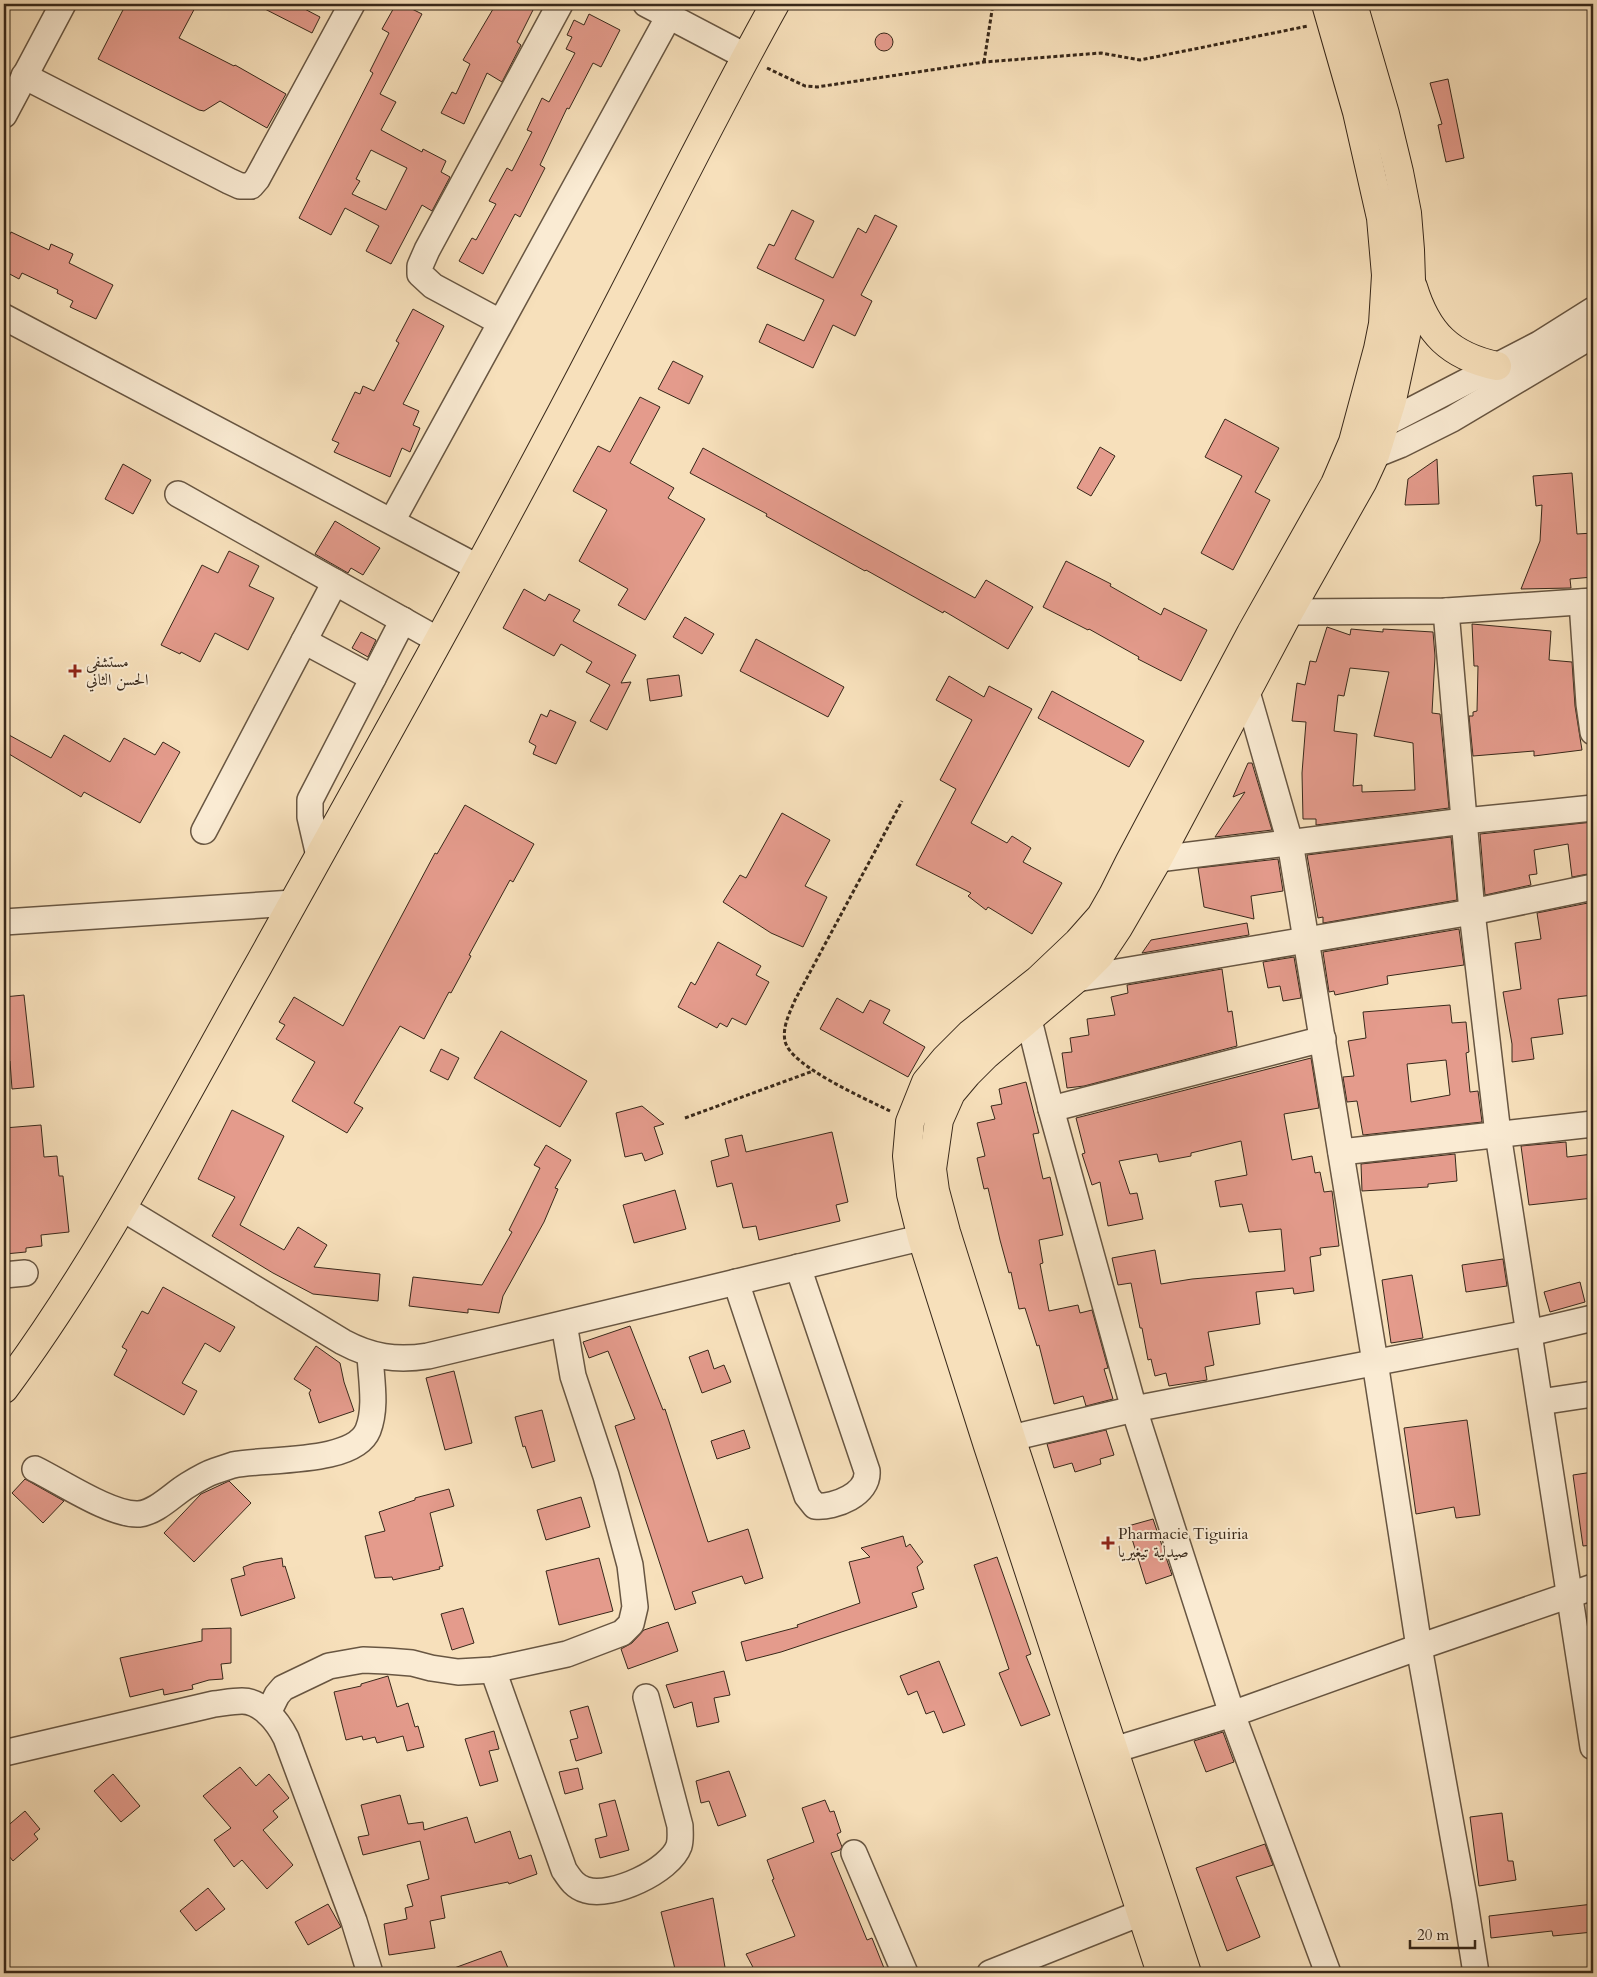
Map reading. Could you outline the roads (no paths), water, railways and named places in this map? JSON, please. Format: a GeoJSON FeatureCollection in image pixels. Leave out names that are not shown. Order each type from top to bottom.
{"type":"FeatureCollection","features":[{"type":"Feature","properties":{"kind":"main road"},"geometry":{"type":"LineString","coordinates":[[4,1389],[58,1313],[122,1208],[293,903],[479,568],[602,335],[745,56],[775,4]]}},
{"type":"Feature","properties":{"kind":"main road"},"geometry":{"type":"LineString","coordinates":[[1187,1973],[1153,1908],[1103,1754],[1011,1438],[934,1235],[911,1194],[907,1156],[910,1122],[926,1082],[945,1059],[970,1034],[1038,980],[1078,942],[1100,916],[1130,861],[1262,638],[1335,484],[1360,449],[1385,424],[1406,335],[1411,280],[1406,213],[1399,172],[1385,114],[1353,4]]}},
{"type":"Feature","properties":{"kind":"main road"},"geometry":{"type":"LineString","coordinates":[[1103,1754],[988,1446],[934,1235],[932,1169],[939,1120],[951,1093],[966,1074],[986,1055],[1076,979],[1104,948],[1134,902],[1247,692],[1262,638],[1289,612],[1363,481],[1360,449],[1383,324],[1385,250],[1374,180],[1328,12]]}},
{"type":"Feature","properties":{"kind":"main road"},"geometry":{"type":"LineString","coordinates":[[1411,280],[1427,321],[1440,338],[1457,352],[1476,362],[1497,366]]}},
{"type":"Feature","properties":{"kind":"main road"},"geometry":{"type":"LineString","coordinates":[[1153,1908],[1161,1973]]}},
{"type":"Feature","properties":{"kind":"street"},"geometry":{"type":"LineString","coordinates":[[4,115],[63,4]]}},
{"type":"Feature","properties":{"kind":"street"},"geometry":{"type":"LineString","coordinates":[[24,76],[229,181],[240,186],[251,186],[257,179],[352,4]]}},
{"type":"Feature","properties":{"kind":"street"},"geometry":{"type":"LineString","coordinates":[[500,322],[433,286],[420,274],[420,266],[436,232],[560,4]]}},
{"type":"Feature","properties":{"kind":"street"},"geometry":{"type":"LineString","coordinates":[[646,4],[745,56]]}},
{"type":"Feature","properties":{"kind":"street"},"geometry":{"type":"LineString","coordinates":[[392,521],[669,16]]}},
{"type":"Feature","properties":{"kind":"street"},"geometry":{"type":"LineString","coordinates":[[1385,424],[1539,344],[1593,310]]}},
{"type":"Feature","properties":{"kind":"street"},"geometry":{"type":"LineString","coordinates":[[4,317],[479,568]]}},
{"type":"Feature","properties":{"kind":"street"},"geometry":{"type":"LineString","coordinates":[[1360,449],[1400,445],[1452,419],[1593,336]]}},
{"type":"Feature","properties":{"kind":"street"},"geometry":{"type":"LineString","coordinates":[[178,494],[438,640]]}},
{"type":"Feature","properties":{"kind":"street"},"geometry":{"type":"LineString","coordinates":[[204,831],[334,582]]}},
{"type":"Feature","properties":{"kind":"street"},"geometry":{"type":"LineString","coordinates":[[1289,612],[1446,611],[1587,601],[1589,704],[1593,732]]}},
{"type":"Feature","properties":{"kind":"street"},"geometry":{"type":"LineString","coordinates":[[1446,611],[1472,912],[1498,1134],[1593,1747]]}},
{"type":"Feature","properties":{"kind":"street"},"geometry":{"type":"LineString","coordinates":[[319,856],[310,817],[310,800],[403,620]]}},
{"type":"Feature","properties":{"kind":"street"},"geometry":{"type":"LineString","coordinates":[[304,641],[373,678]]}},
{"type":"Feature","properties":{"kind":"street"},"geometry":{"type":"LineString","coordinates":[[1247,692],[1290,842],[1375,1362],[1419,1647],[1476,1973]]}},
{"type":"Feature","properties":{"kind":"street"},"geometry":{"type":"LineString","coordinates":[[1158,859],[1464,821],[1593,808]]}},
{"type":"Feature","properties":{"kind":"street"},"geometry":{"type":"LineString","coordinates":[[1076,979],[1472,912],[1593,887]]}},
{"type":"Feature","properties":{"kind":"street"},"geometry":{"type":"LineString","coordinates":[[4,922],[293,903]]}},
{"type":"Feature","properties":{"kind":"street"},"geometry":{"type":"LineString","coordinates":[[1029,1020],[1051,1109],[1134,1409],[1232,1714],[1328,1973]]}},
{"type":"Feature","properties":{"kind":"street"},"geometry":{"type":"LineString","coordinates":[[1051,1109],[1323,1039]]}},
{"type":"Feature","properties":{"kind":"street"},"geometry":{"type":"LineString","coordinates":[[1341,1152],[1593,1124]]}},
{"type":"Feature","properties":{"kind":"street"},"geometry":{"type":"LineString","coordinates":[[122,1208],[342,1342],[370,1354],[398,1359],[412,1359],[564,1324],[934,1235]]}},
{"type":"Feature","properties":{"kind":"street"},"geometry":{"type":"LineString","coordinates":[[736,1282],[807,1496],[815,1506],[828,1505],[854,1495],[862,1489],[868,1476],[798,1267]]}},
{"type":"Feature","properties":{"kind":"street"},"geometry":{"type":"LineString","coordinates":[[1011,1438],[1134,1409],[1529,1333],[1593,1318]]}},
{"type":"Feature","properties":{"kind":"street"},"geometry":{"type":"LineString","coordinates":[[268,1713],[277,1695],[283,1688],[328,1666],[363,1660],[412,1663],[458,1672],[494,1670],[567,1654],[622,1633],[631,1624],[634,1614],[633,1589],[623,1537],[606,1476],[573,1376],[564,1324]]}},
{"type":"Feature","properties":{"kind":"street"},"geometry":{"type":"LineString","coordinates":[[35,1468],[100,1503],[126,1513],[140,1514],[154,1509],[189,1484],[227,1467],[302,1459],[344,1449],[357,1444],[363,1439],[370,1423],[373,1403],[370,1354]]}},
{"type":"Feature","properties":{"kind":"street"},"geometry":{"type":"LineString","coordinates":[[1540,1402],[1593,1394]]}},
{"type":"Feature","properties":{"kind":"street"},"geometry":{"type":"LineString","coordinates":[[1103,1754],[1232,1714],[1593,1587]]}},
{"type":"Feature","properties":{"kind":"street"},"geometry":{"type":"LineString","coordinates":[[494,1670],[564,1870],[574,1884],[587,1891],[604,1892],[620,1888],[638,1880],[665,1864],[679,1846],[681,1837],[680,1826],[646,1697]]}},
{"type":"Feature","properties":{"kind":"street"},"geometry":{"type":"LineString","coordinates":[[4,1753],[214,1704],[244,1701],[268,1713],[280,1726],[286,1738],[354,1921],[370,1973]]}},
{"type":"Feature","properties":{"kind":"street"},"geometry":{"type":"LineString","coordinates":[[854,1853],[905,1973]]}},
{"type":"Feature","properties":{"kind":"street"},"geometry":{"type":"LineString","coordinates":[[990,1973],[1153,1908]]}},
{"type":"Feature","properties":{"kind":"place","name":"مستشفى الحسن الثاني"},"geometry":{"type":"Point","coordinates":[75,671]}},
{"type":"Feature","properties":{"kind":"place","name":"Pharmacie Tiguiria صيدلية تيغيريا"},"geometry":{"type":"Point","coordinates":[1108,1543]}}]}
